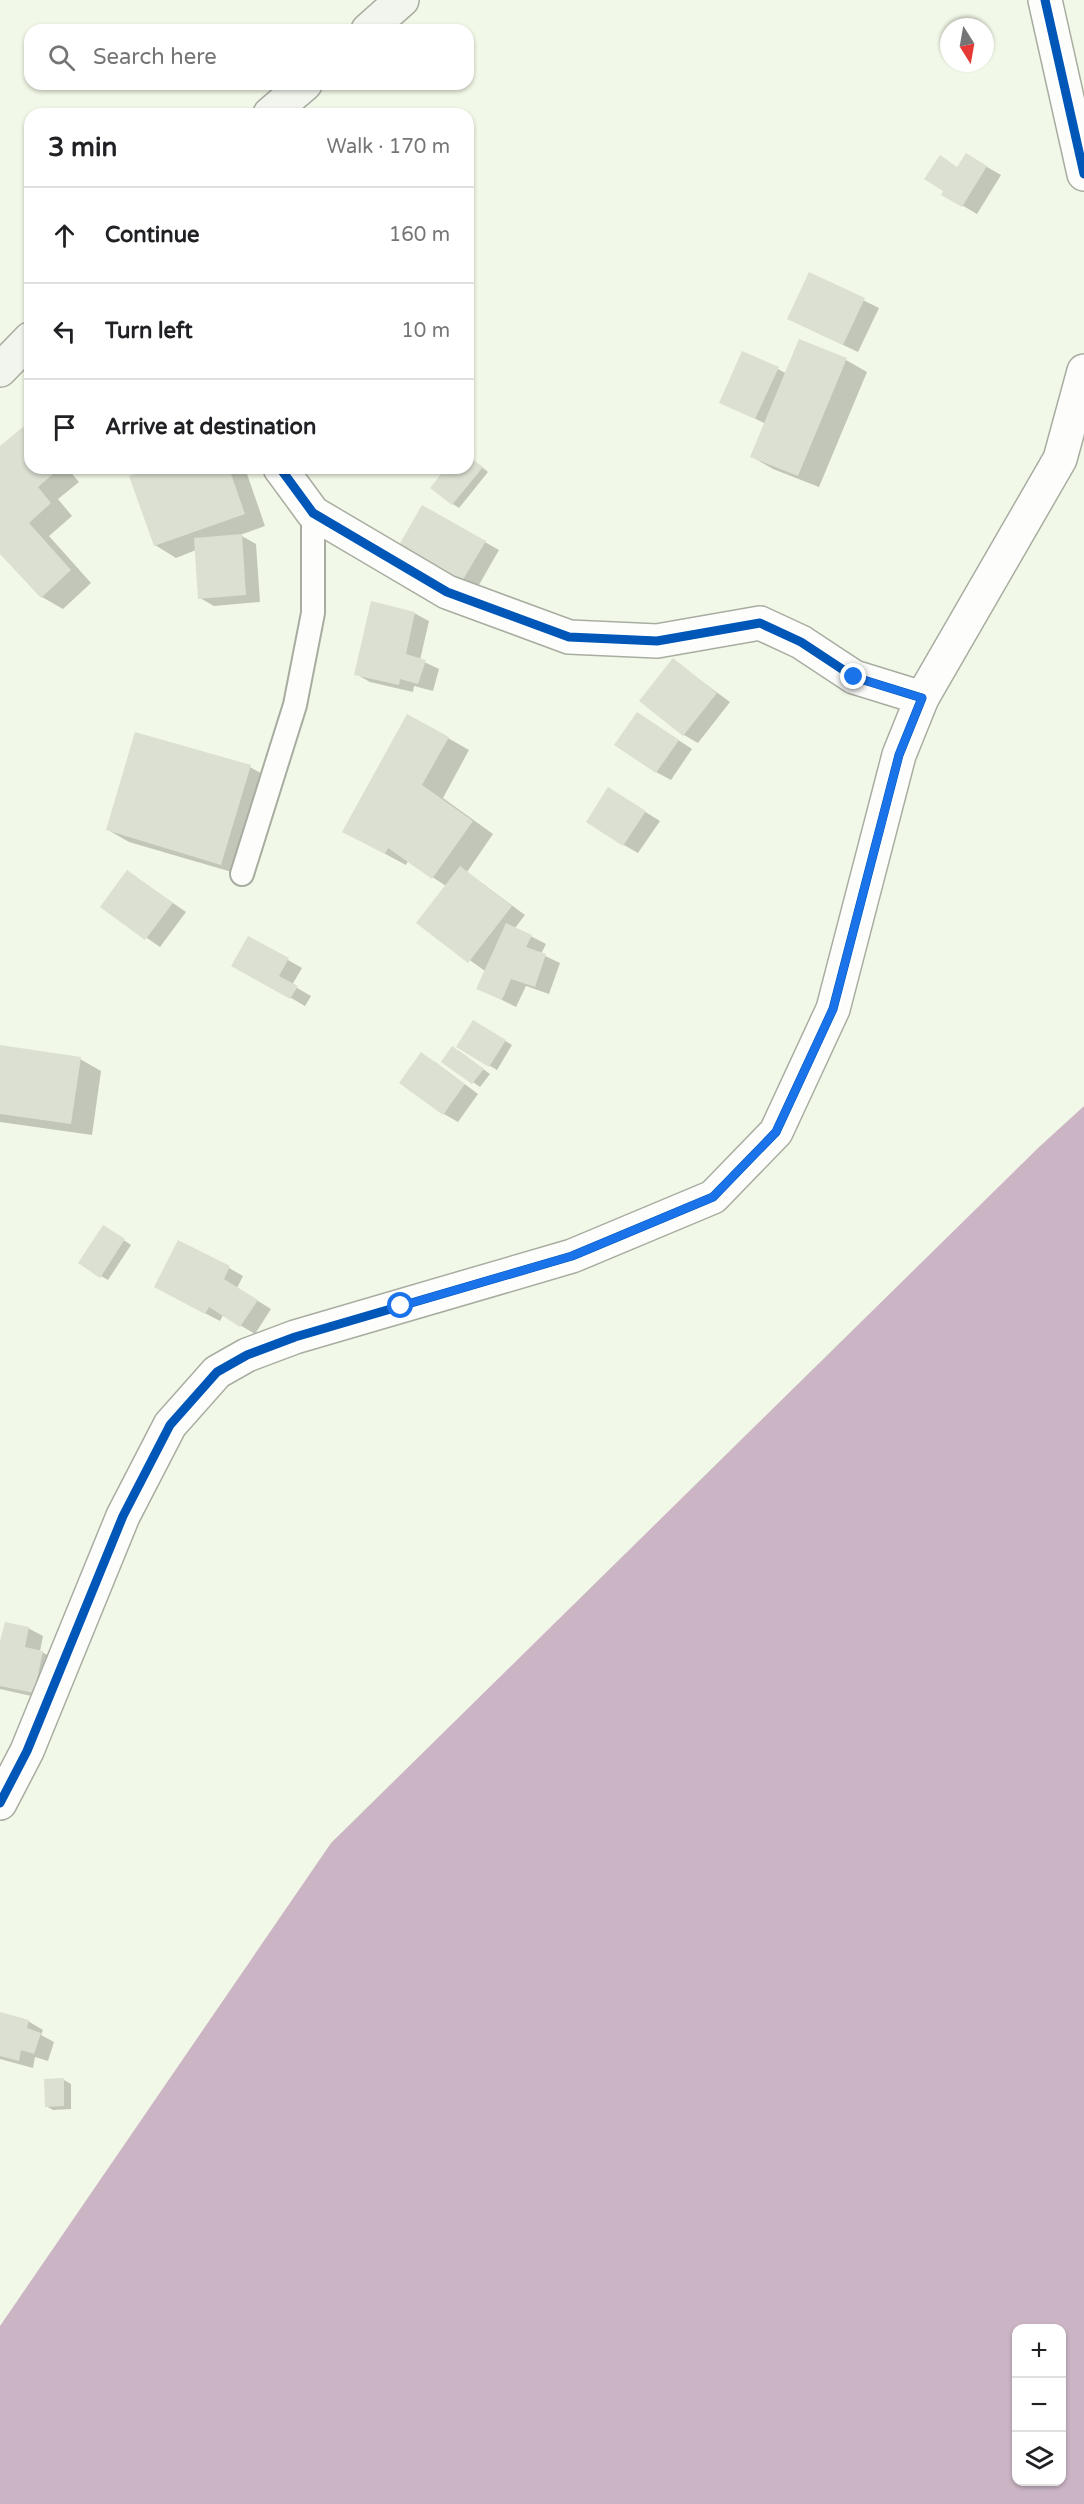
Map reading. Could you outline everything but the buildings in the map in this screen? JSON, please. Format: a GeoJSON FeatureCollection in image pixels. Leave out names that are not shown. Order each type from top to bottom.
{"type":"FeatureCollection","features":[{"type":"Feature","properties":{"kind":"main road"},"geometry":{"type":"LineString","coordinates":[[375,24],[402,0]]}},
{"type":"Feature","properties":{"kind":"main road"},"geometry":{"type":"LineString","coordinates":[[277,108],[298,90]]}},
{"type":"Feature","properties":{"kind":"main road"},"geometry":{"type":"LineString","coordinates":[[0,370],[24,345]]}},
{"type":"Feature","properties":{"kind":"street"},"geometry":{"type":"LineString","coordinates":[[1045,0],[1084,174]]}},
{"type":"Feature","properties":{"kind":"street"},"geometry":{"type":"LineString","coordinates":[[0,1803],[27,1751],[123,1516],[170,1425],[217,1372],[247,1355],[295,1337],[572,1256],[713,1197],[776,1132],[833,1009],[899,755],[922,698],[1060,459],[1084,371]]}},
{"type":"Feature","properties":{"kind":"street"},"geometry":{"type":"LineString","coordinates":[[285,474],[314,513],[447,592],[569,638],[657,640],[760,623],[801,642],[854,677],[922,698]]}},
{"type":"Feature","properties":{"kind":"lane"},"geometry":{"type":"LineString","coordinates":[[242,874],[294,705],[313,613],[314,513]]}},
{"type":"Feature","properties":{"kind":"shaded area"},"geometry":{"type":"Polygon","coordinates":[[[1084,1106],[1084,2504],[0,2504],[0,2326],[331,1843],[1038,1148],[1084,1106]]]}},
{"type":"Feature","properties":{"kind":"cycle path"},"geometry":{"type":"LineString","coordinates":[[1045,0],[1084,174]]}},
{"type":"Feature","properties":{"kind":"cycle path"},"geometry":{"type":"LineString","coordinates":[[0,1803],[27,1751],[123,1516],[170,1425],[217,1372],[247,1355],[295,1337],[572,1256],[713,1197],[776,1132],[833,1009],[899,755],[922,698],[854,677],[801,642],[760,623],[657,641],[569,637],[447,592],[313,513],[284,474]]}},
{"type":"Feature","properties":{"kind":"route"},"geometry":{"type":"LineString","coordinates":[[401,1306],[572,1256],[713,1197],[776,1132],[833,1009],[899,755],[922,698],[854,677]]}}]}
